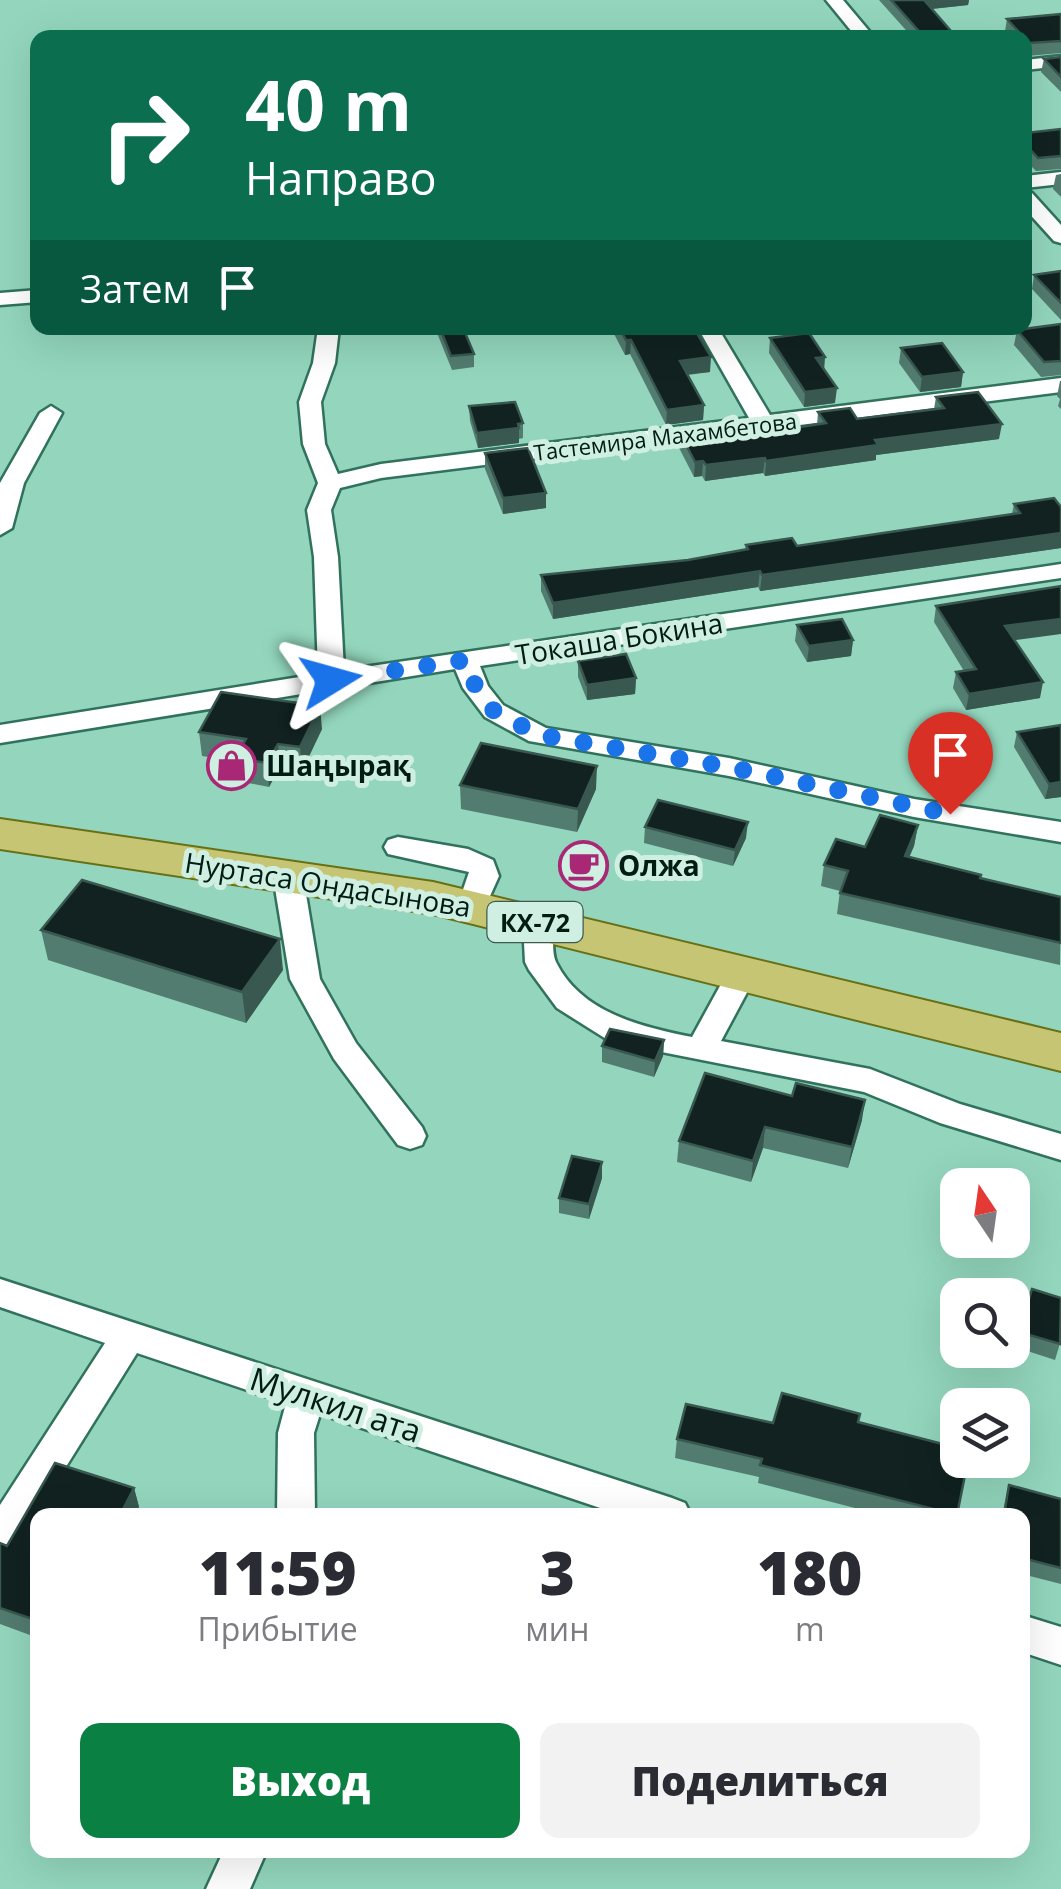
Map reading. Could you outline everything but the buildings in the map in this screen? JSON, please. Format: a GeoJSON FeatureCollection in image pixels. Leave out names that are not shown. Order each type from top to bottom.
{"type":"FeatureCollection","features":[{"type":"Feature","properties":{"kind":"main road","name":"Нуртаса Ондасынова"},"geometry":{"type":"LineString","coordinates":[[0,834],[288,876],[472,908],[1061,1052]]}},
{"type":"Feature","properties":{"kind":"street"},"geometry":{"type":"LineString","coordinates":[[834,0],[860,30]]}},
{"type":"Feature","properties":{"kind":"street"},"geometry":{"type":"LineString","coordinates":[[1032,64],[1061,61]]}},
{"type":"Feature","properties":{"kind":"street"},"geometry":{"type":"LineString","coordinates":[[1032,181],[1061,178]]}},
{"type":"Feature","properties":{"kind":"street"},"geometry":{"type":"LineString","coordinates":[[1032,205],[1061,237]]}},
{"type":"Feature","properties":{"kind":"street"},"geometry":{"type":"LineString","coordinates":[[0,300],[30,297]]}},
{"type":"Feature","properties":{"kind":"street"},"geometry":{"type":"LineString","coordinates":[[327,335],[324,363],[310,402],[314,444],[330,484],[318,510],[326,556],[331,680]]}},
{"type":"Feature","properties":{"kind":"street"},"geometry":{"type":"LineString","coordinates":[[712,335],[764,424]]}},
{"type":"Feature","properties":{"kind":"street","name":"Тастемира Махамбетова"},"geometry":{"type":"LineString","coordinates":[[330,484],[381,471],[1061,385]]}},
{"type":"Feature","properties":{"kind":"street"},"geometry":{"type":"LineString","coordinates":[[0,528],[12,483],[51,413]]}},
{"type":"Feature","properties":{"kind":"street","name":"Токаша Бокина"},"geometry":{"type":"LineString","coordinates":[[0,734],[331,680],[1061,572]]}},
{"type":"Feature","properties":{"kind":"street"},"geometry":{"type":"LineString","coordinates":[[466,660],[476,688],[494,711],[539,735],[729,767],[914,808],[1061,832]]}},
{"type":"Feature","properties":{"kind":"street"},"geometry":{"type":"LineString","coordinates":[[398,846],[468,859],[483,867],[484,876],[472,908]]}},
{"type":"Feature","properties":{"kind":"street"},"geometry":{"type":"LineString","coordinates":[[288,876],[305,979],[344,1051],[410,1136]]}},
{"type":"Feature","properties":{"kind":"street"},"geometry":{"type":"LineString","coordinates":[[538,923],[540,962],[568,1000],[622,1034],[870,1081],[951,1114],[1061,1147]]}},
{"type":"Feature","properties":{"kind":"street"},"geometry":{"type":"LineString","coordinates":[[700,1050],[744,972]]}},
{"type":"Feature","properties":{"kind":"street","name":"Мулкил ата"},"geometry":{"type":"LineString","coordinates":[[0,1293],[651,1508]]}},
{"type":"Feature","properties":{"kind":"street"},"geometry":{"type":"LineString","coordinates":[[0,1538],[130,1334]]}},
{"type":"Feature","properties":{"kind":"street"},"geometry":{"type":"LineString","coordinates":[[296,1508],[296,1433],[307,1395]]}},
{"type":"Feature","properties":{"kind":"street"},"geometry":{"type":"LineString","coordinates":[[1030,1636],[1061,1646]]}},
{"type":"Feature","properties":{"kind":"street"},"geometry":{"type":"LineString","coordinates":[[228,1889],[242,1858]]}},
{"type":"Feature","properties":{"kind":"place","name":"Шаңырақ"},"geometry":{"type":"Point","coordinates":[231,765]}},
{"type":"Feature","properties":{"kind":"place","name":"Олжа"},"geometry":{"type":"Point","coordinates":[583,865]}},
{"type":"Feature","properties":{"kind":"route"},"geometry":{"type":"LineString","coordinates":[[331,680],[466,660],[476,688],[494,711],[539,735],[729,767],[950,814]]}}]}
